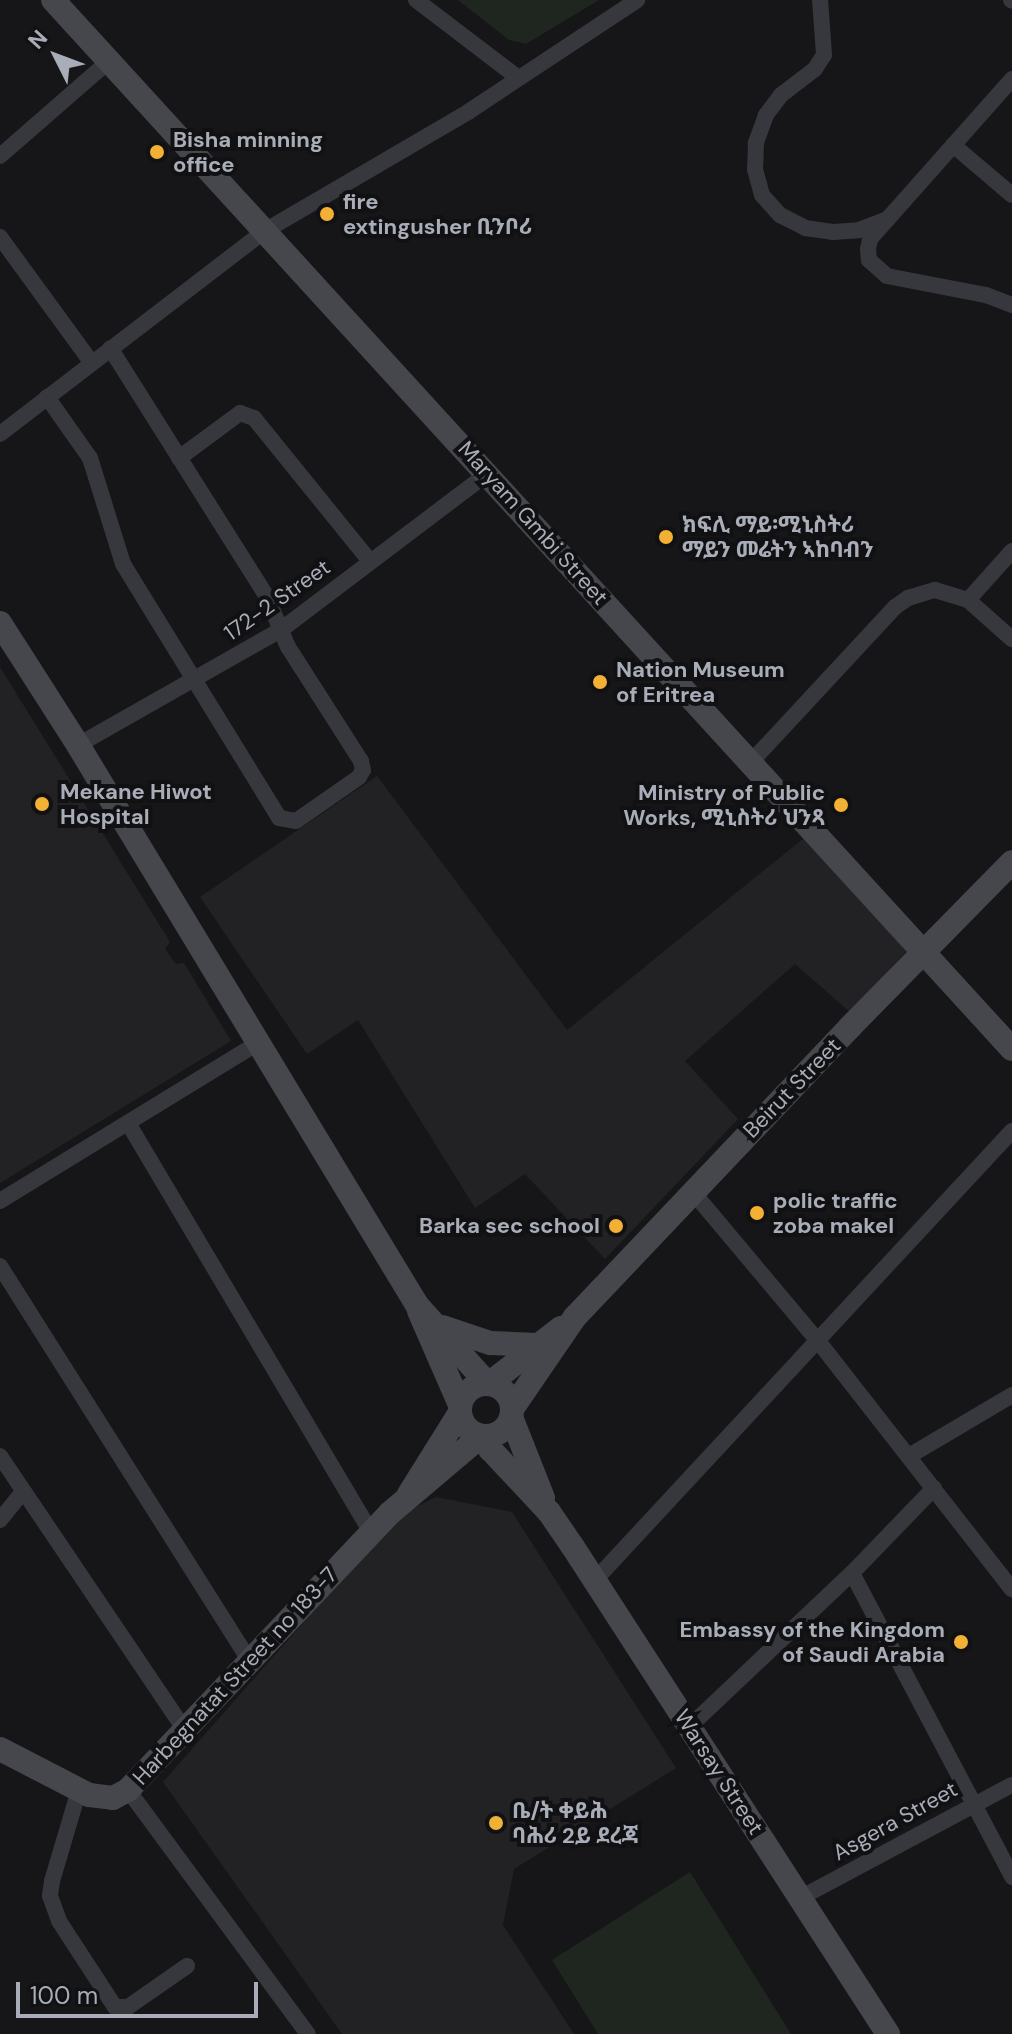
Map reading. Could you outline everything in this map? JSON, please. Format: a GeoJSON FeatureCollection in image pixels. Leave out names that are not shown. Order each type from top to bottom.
{"type":"FeatureCollection","features":[{"type":"Feature","properties":{"kind":"main road","name":"Maryam Gmbi Street"},"geometry":{"type":"LineString","coordinates":[[53,0],[1012,1049]]}},
{"type":"Feature","properties":{"kind":"main road"},"geometry":{"type":"LineString","coordinates":[[0,623],[78,745],[256,1044],[417,1305],[460,1409],[463,1424],[482,1436]]}},
{"type":"Feature","properties":{"kind":"main road","name":"Beirut Street"},"geometry":{"type":"LineString","coordinates":[[575,1317],[692,1191],[1012,862]]}},
{"type":"Feature","properties":{"kind":"main road"},"geometry":{"type":"LineString","coordinates":[[417,1305],[488,1383],[508,1395],[512,1413]]}},
{"type":"Feature","properties":{"kind":"main road"},"geometry":{"type":"LineString","coordinates":[[408,1496],[417,1476],[460,1409],[466,1391],[488,1383],[575,1317]]}},
{"type":"Feature","properties":{"kind":"main road"},"geometry":{"type":"LineString","coordinates":[[408,1496],[426,1485],[482,1436],[501,1431],[575,1317]]}},
{"type":"Feature","properties":{"kind":"main road"},"geometry":{"type":"LineString","coordinates":[[438,1326],[490,1343],[537,1345]]}},
{"type":"Feature","properties":{"kind":"main road","name":"Warsay Street"},"geometry":{"type":"LineString","coordinates":[[512,1413],[549,1512]]}},
{"type":"Feature","properties":{"kind":"main road","name":"Warsay Street"},"geometry":{"type":"LineString","coordinates":[[482,1436],[504,1465],[549,1512],[888,2034]]}},
{"type":"Feature","properties":{"kind":"main road","name":"Harbegnatat Street no 183-7"},"geometry":{"type":"LineString","coordinates":[[0,1749],[79,1790],[113,1798],[128,1790],[408,1496]]}},
{"type":"Feature","properties":{"kind":"street"},"geometry":{"type":"LineString","coordinates":[[416,0],[517,77]]}},
{"type":"Feature","properties":{"kind":"street"},"geometry":{"type":"LineString","coordinates":[[0,434],[263,232],[428,136],[637,0]]}},
{"type":"Feature","properties":{"kind":"street"},"geometry":{"type":"LineString","coordinates":[[820,0],[824,55],[815,69],[781,95],[766,115],[756,143],[755,169],[762,195],[780,215],[805,228],[833,232],[859,230],[887,220]]}},
{"type":"Feature","properties":{"kind":"street"},"geometry":{"type":"LineString","coordinates":[[0,156],[109,61]]}},
{"type":"Feature","properties":{"kind":"street"},"geometry":{"type":"LineString","coordinates":[[1012,79],[870,239],[868,249],[869,260],[875,269],[887,276],[986,295],[1012,305]]}},
{"type":"Feature","properties":{"kind":"street"},"geometry":{"type":"LineString","coordinates":[[953,145],[1012,195]]}},
{"type":"Feature","properties":{"kind":"street"},"geometry":{"type":"LineString","coordinates":[[0,237],[91,362]]}},
{"type":"Feature","properties":{"kind":"street"},"geometry":{"type":"LineString","coordinates":[[47,397],[90,458],[123,564],[192,682],[279,818],[296,821],[359,777],[363,770],[295,659],[267,597],[110,348]]}},
{"type":"Feature","properties":{"kind":"street"},"geometry":{"type":"LineString","coordinates":[[179,458],[240,413],[254,418],[370,561]]}},
{"type":"Feature","properties":{"kind":"street","name":"172-2 Street"},"geometry":{"type":"LineString","coordinates":[[78,745],[282,629],[488,473]]}},
{"type":"Feature","properties":{"kind":"street"},"geometry":{"type":"LineString","coordinates":[[968,600],[1012,551]]}},
{"type":"Feature","properties":{"kind":"street"},"geometry":{"type":"LineString","coordinates":[[751,762],[895,607],[921,593],[935,590],[968,600],[1012,639]]}},
{"type":"Feature","properties":{"kind":"street"},"geometry":{"type":"LineString","coordinates":[[0,1201],[256,1044]]}},
{"type":"Feature","properties":{"kind":"street"},"geometry":{"type":"LineString","coordinates":[[128,1123],[371,1532]]}},
{"type":"Feature","properties":{"kind":"street"},"geometry":{"type":"LineString","coordinates":[[595,1580],[1012,1131]]}},
{"type":"Feature","properties":{"kind":"street"},"geometry":{"type":"LineString","coordinates":[[692,1191],[818,1341],[1012,1589]]}},
{"type":"Feature","properties":{"kind":"street"},"geometry":{"type":"LineString","coordinates":[[0,1266],[250,1661]]}},
{"type":"Feature","properties":{"kind":"street"},"geometry":{"type":"LineString","coordinates":[[909,1456],[1012,1395]]}},
{"type":"Feature","properties":{"kind":"street"},"geometry":{"type":"LineString","coordinates":[[0,1456],[184,1729]]}},
{"type":"Feature","properties":{"kind":"street"},"geometry":{"type":"LineString","coordinates":[[689,1727],[852,1573],[934,1488]]}},
{"type":"Feature","properties":{"kind":"street"},"geometry":{"type":"LineString","coordinates":[[0,1520],[23,1492]]}},
{"type":"Feature","properties":{"kind":"street"},"geometry":{"type":"LineString","coordinates":[[852,1573],[1012,1877]]}},
{"type":"Feature","properties":{"kind":"street","name":"Asgera Street"},"geometry":{"type":"LineString","coordinates":[[800,1898],[974,1802],[1012,1785]]}},
{"type":"Feature","properties":{"kind":"street"},"geometry":{"type":"LineString","coordinates":[[79,1790],[52,1881],[50,1896],[59,1921],[115,2007],[128,2007],[187,1966]]}},
{"type":"Feature","properties":{"kind":"street"},"geometry":{"type":"LineString","coordinates":[[128,1790],[308,2034]]}},
{"type":"Feature","properties":{"kind":"shaded area"},"geometry":{"type":"Polygon","coordinates":[[[458,0],[599,0],[526,44],[509,40],[458,0]]]}},
{"type":"Feature","properties":{"kind":"shaded area","name":"Mekane Hiwot Hospital"},"geometry":{"type":"Polygon","coordinates":[[[0,667],[170,942],[165,949],[176,964],[184,963],[231,1041],[0,1183],[0,667]]]}},
{"type":"Feature","properties":{"kind":"shaded area"},"geometry":{"type":"Polygon","coordinates":[[[377,776],[567,1030],[810,833],[910,947],[851,1013],[795,964],[685,1061],[738,1119],[605,1259],[525,1174],[475,1208],[358,1020],[307,1054],[200,897],[377,776]]]}},
{"type":"Feature","properties":{"kind":"shaded area"},"geometry":{"type":"Polygon","coordinates":[[[436,1497],[512,1512],[676,1768],[514,1869],[503,1925],[574,2034],[342,2034],[163,1782],[397,1516],[436,1497]]]}},
{"type":"Feature","properties":{"kind":"shaded area"},"geometry":{"type":"Polygon","coordinates":[[[690,1872],[791,2034],[598,2034],[552,1960],[690,1872]]]}},
{"type":"Feature","properties":{"kind":"place","name":"Bisha minning office"},"geometry":{"type":"Point","coordinates":[157,152]}},
{"type":"Feature","properties":{"kind":"place","name":"fire extingusher ቢንቦሪ"},"geometry":{"type":"Point","coordinates":[327,214]}},
{"type":"Feature","properties":{"kind":"place","name":"ክፍሊ ማይ፡ሚኒስትሪ ማይን መሬትን ኣከባብን"},"geometry":{"type":"Point","coordinates":[666,537]}},
{"type":"Feature","properties":{"kind":"place","name":"Nation Museum of Eritrea"},"geometry":{"type":"Point","coordinates":[600,682]}},
{"type":"Feature","properties":{"kind":"place","name":"Mekane Hiwot Hospital"},"geometry":{"type":"Point","coordinates":[42,804]}},
{"type":"Feature","properties":{"kind":"place","name":"Ministry of Public Works, ሚኒስትሪ ህንጻ"},"geometry":{"type":"Point","coordinates":[841,805]}},
{"type":"Feature","properties":{"kind":"place","name":"polic traffic zoba makel"},"geometry":{"type":"Point","coordinates":[757,1213]}},
{"type":"Feature","properties":{"kind":"place","name":"Barka sec school"},"geometry":{"type":"Point","coordinates":[616,1226]}},
{"type":"Feature","properties":{"kind":"place","name":"Embassy of the Kingdom of Saudi Arabia"},"geometry":{"type":"Point","coordinates":[961,1642]}},
{"type":"Feature","properties":{"kind":"place","name":"ቤ/ት ቀይሕ ባሕሪ 2ይ ደረጃ"},"geometry":{"type":"Point","coordinates":[496,1823]}}]}
